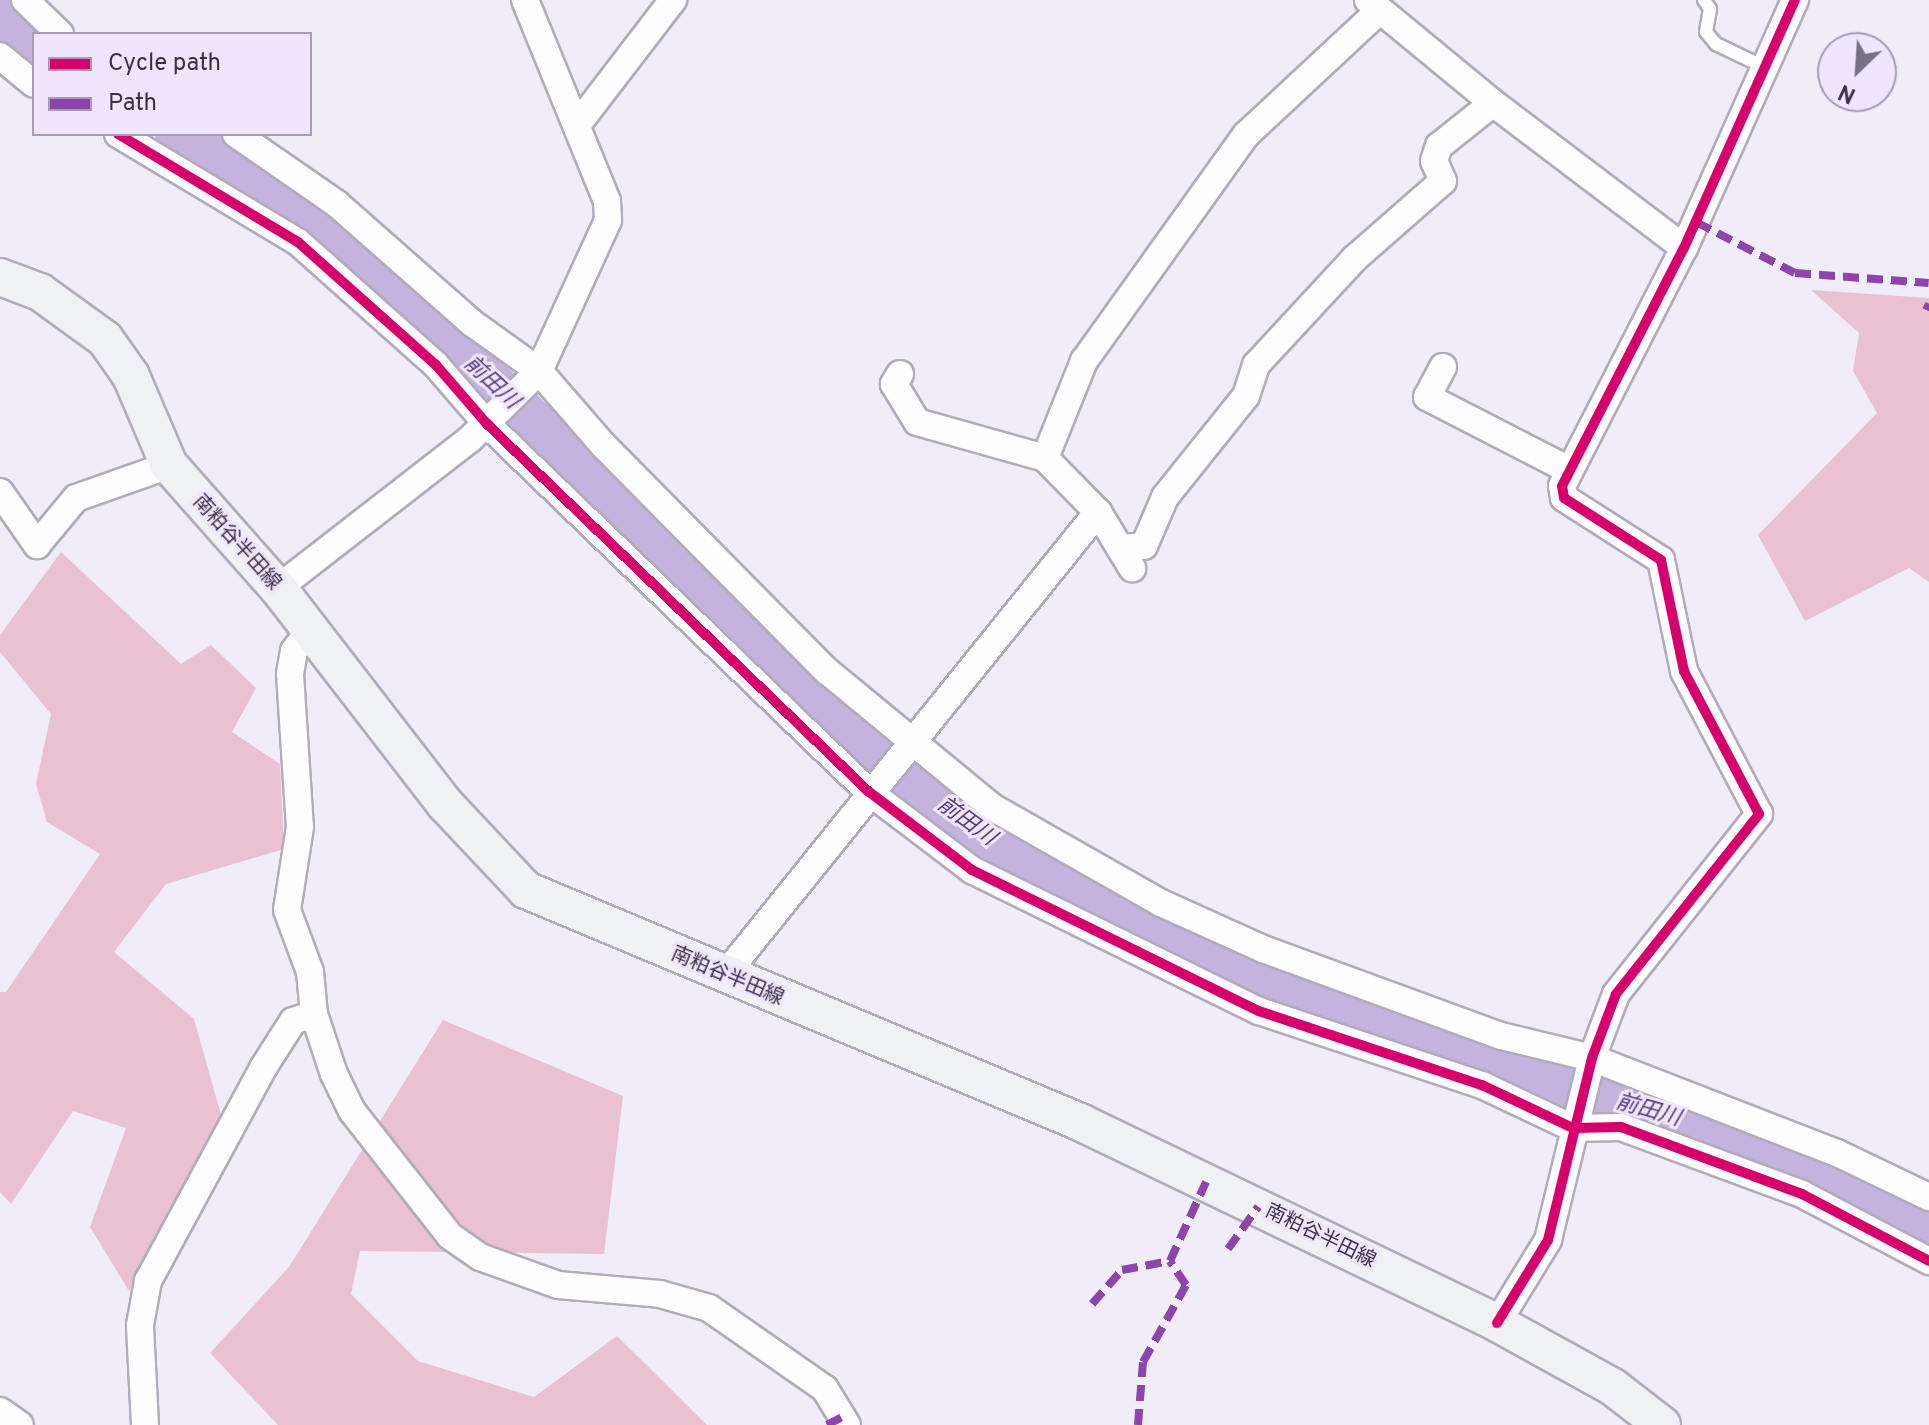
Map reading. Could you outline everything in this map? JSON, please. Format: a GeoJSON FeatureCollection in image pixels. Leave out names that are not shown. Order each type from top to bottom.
{"type":"FeatureCollection","features":[{"type":"Feature","properties":{"kind":"main road","name":"南粕谷半田線"},"geometry":{"type":"LineString","coordinates":[[0,277],[40,292],[105,339],[131,376],[169,465],[278,588],[445,804],[526,890],[724,976],[1080,1122],[1497,1323],[1613,1387],[1662,1425]]}},
{"type":"Feature","properties":{"kind":"street"},"geometry":{"type":"LineString","coordinates":[[25,0],[58,32]]}},
{"type":"Feature","properties":{"kind":"street"},"geometry":{"type":"LineString","coordinates":[[278,588],[487,424],[534,375],[608,220],[607,201],[525,0]]}},
{"type":"Feature","properties":{"kind":"street"},"geometry":{"type":"LineString","coordinates":[[577,125],[673,0]]}},
{"type":"Feature","properties":{"kind":"street"},"geometry":{"type":"LineString","coordinates":[[1497,1323],[1548,1240],[1592,1058],[1616,994],[1759,814],[1684,671],[1661,560],[1564,498],[1569,470],[1684,248],[1795,0]]}},
{"type":"Feature","properties":{"kind":"street"},"geometry":{"type":"LineString","coordinates":[[1045,458],[1084,361],[1246,135],[1385,7],[1493,103],[1684,248]]}},
{"type":"Feature","properties":{"kind":"street"},"geometry":{"type":"LineString","coordinates":[[0,56],[32,82]]}},
{"type":"Feature","properties":{"kind":"street"},"geometry":{"type":"LineString","coordinates":[[900,374],[894,384],[917,422],[1045,458],[1098,512],[1128,558],[1144,546],[1165,497],[1246,396],[1256,365],[1354,259],[1443,181],[1434,161],[1439,146],[1493,103]]}},
{"type":"Feature","properties":{"kind":"street"},"geometry":{"type":"LineString","coordinates":[[121,136],[298,242],[436,365],[487,424],[872,787],[972,870],[1062,919],[1259,1011],[1482,1085],[1573,1128],[1621,1127],[1802,1194],[1929,1261]]}},
{"type":"Feature","properties":{"kind":"street"},"geometry":{"type":"LineString","coordinates":[[239,136],[337,204],[534,375],[827,671],[909,742],[992,807],[1161,903],[1263,949],[1501,1036],[1592,1058],[1837,1153],[1929,1197]]}},
{"type":"Feature","properties":{"kind":"street"},"geometry":{"type":"LineString","coordinates":[[1443,367],[1427,397],[1569,470]]}},
{"type":"Feature","properties":{"kind":"street"},"geometry":{"type":"LineString","coordinates":[[0,492],[37,545],[76,498],[169,465]]}},
{"type":"Feature","properties":{"kind":"street"},"geometry":{"type":"LineString","coordinates":[[724,976],[872,787],[1098,512]]}},
{"type":"Feature","properties":{"kind":"street"},"geometry":{"type":"LineString","coordinates":[[309,631],[294,651],[290,674],[300,827],[286,894],[310,972],[314,1014],[352,1111],[450,1236],[480,1257],[558,1285],[660,1294],[709,1308],[825,1389],[847,1425]]}},
{"type":"Feature","properties":{"kind":"street"},"geometry":{"type":"LineString","coordinates":[[145,1425],[140,1325],[148,1281],[263,1068],[293,1021],[314,1014]]}},
{"type":"Feature","properties":{"kind":"street"},"geometry":{"type":"LineString","coordinates":[[0,1411],[20,1425]]}},
{"type":"Feature","properties":{"kind":"lane"},"geometry":{"type":"LineString","coordinates":[[1704,0],[1710,9],[1706,32],[1716,44],[1764,67]]}},
{"type":"Feature","properties":{"kind":"shaded area"},"geometry":{"type":"Polygon","coordinates":[[[1811,290],[1929,298],[1929,582],[1909,568],[1805,621],[1758,535],[1877,413],[1853,371],[1859,333],[1811,290]]]}},
{"type":"Feature","properties":{"kind":"shaded area"},"geometry":{"type":"Polygon","coordinates":[[[61,552],[181,664],[211,645],[256,688],[232,732],[280,764],[284,849],[166,884],[114,952],[194,1019],[221,1115],[129,1291],[90,1227],[126,1128],[73,1111],[11,1204],[0,1192],[0,992],[6,992],[100,854],[47,822],[36,784],[51,714],[0,652],[0,635],[61,552]]]}},
{"type":"Feature","properties":{"kind":"shaded area"},"geometry":{"type":"Polygon","coordinates":[[[443,1020],[623,1096],[604,1254],[360,1251],[351,1294],[418,1361],[534,1397],[617,1336],[707,1425],[278,1425],[210,1353],[289,1267],[443,1020]]]}},
{"type":"Feature","properties":{"kind":"waterway","name":"前田川"},"geometry":{"type":"LineString","coordinates":[[0,15],[32,45]]}},
{"type":"Feature","properties":{"kind":"waterway","name":"前田川"},"geometry":{"type":"LineString","coordinates":[[180,136],[316,222],[522,411],[835,718],[1021,861],[1151,932],[1247,975],[1515,1075],[1670,1116],[1776,1156],[1929,1229]]}},
{"type":"Feature","properties":{"kind":"marked path"},"geometry":{"type":"LineString","coordinates":[[1696,222],[1795,273],[1929,283]]}},
{"type":"Feature","properties":{"kind":"marked path"},"geometry":{"type":"LineString","coordinates":[[1926,310],[1929,304]]}},
{"type":"Feature","properties":{"kind":"marked path"},"geometry":{"type":"LineString","coordinates":[[1138,1425],[1143,1362],[1186,1285],[1170,1261],[1206,1182]]}},
{"type":"Feature","properties":{"kind":"marked path"},"geometry":{"type":"LineString","coordinates":[[1228,1249],[1258,1207]]}},
{"type":"Feature","properties":{"kind":"marked path"},"geometry":{"type":"LineString","coordinates":[[1092,1304],[1122,1270],[1170,1261]]}},
{"type":"Feature","properties":{"kind":"marked path"},"geometry":{"type":"LineString","coordinates":[[827,1425],[844,1416]]}},
{"type":"Feature","properties":{"kind":"cycle path"},"geometry":{"type":"LineString","coordinates":[[1497,1323],[1548,1240],[1592,1058],[1616,994],[1759,814],[1684,671],[1661,560],[1564,498],[1562,486],[1684,248],[1795,0]]}},
{"type":"Feature","properties":{"kind":"cycle path"},"geometry":{"type":"LineString","coordinates":[[121,136],[298,242],[436,365],[487,424],[868,791],[972,870],[1259,1011],[1482,1085],[1573,1128],[1621,1127],[1802,1194],[1929,1261]]}}]}
